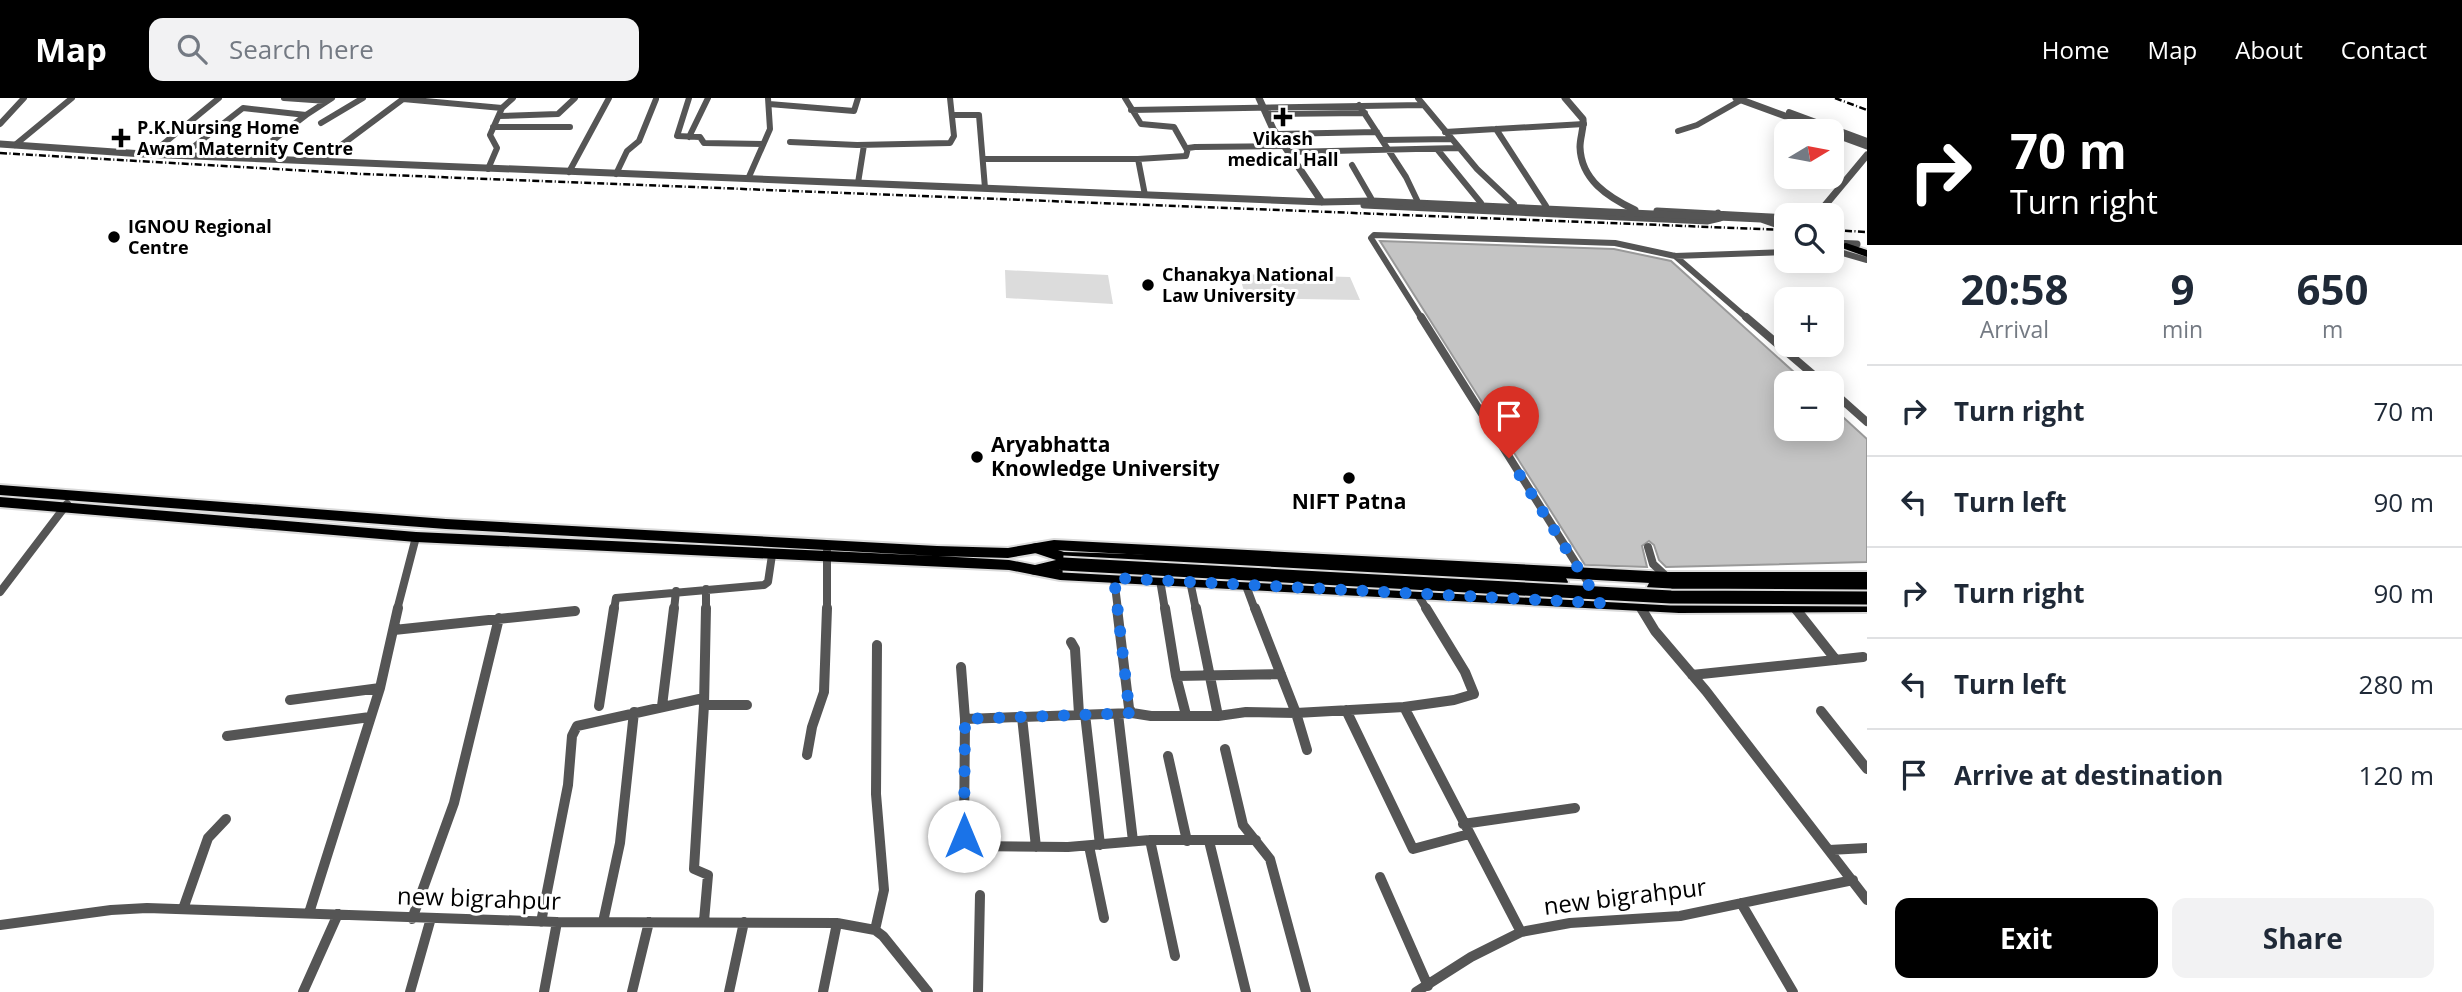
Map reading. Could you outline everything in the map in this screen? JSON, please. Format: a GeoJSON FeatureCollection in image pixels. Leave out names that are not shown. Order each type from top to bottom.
{"type":"FeatureCollection","features":[{"type":"Feature","properties":{"kind":"main road"},"geometry":{"type":"LineString","coordinates":[[1857,246],[1867,254]]}},
{"type":"Feature","properties":{"kind":"main road"},"geometry":{"type":"LineString","coordinates":[[0,490],[69,501],[416,537],[651,542],[1008,559],[1060,576],[1190,580],[1639,605],[1867,606]]}},
{"type":"Feature","properties":{"kind":"main road"},"geometry":{"type":"LineString","coordinates":[[0,502],[69,501],[470,526],[772,555],[827,551]]}},
{"type":"Feature","properties":{"kind":"main road"},"geometry":{"type":"LineString","coordinates":[[463,539],[470,526]]}},
{"type":"Feature","properties":{"kind":"main road"},"geometry":{"type":"LineString","coordinates":[[1008,559],[1054,545],[1668,578],[1867,578]]}},
{"type":"Feature","properties":{"kind":"main road"},"geometry":{"type":"LineString","coordinates":[[1037,548],[1063,560],[1671,597],[1867,598]]}},
{"type":"Feature","properties":{"kind":"main road"},"geometry":{"type":"LineString","coordinates":[[1036,570],[1063,560],[1200,561],[1654,587],[1867,588]]}},
{"type":"Feature","properties":{"kind":"street"},"geometry":{"type":"LineString","coordinates":[[0,124],[24,98]]}},
{"type":"Feature","properties":{"kind":"street"},"geometry":{"type":"LineString","coordinates":[[15,145],[72,98]]}},
{"type":"Feature","properties":{"kind":"street"},"geometry":{"type":"LineString","coordinates":[[151,154],[219,98]]}},
{"type":"Feature","properties":{"kind":"street"},"geometry":{"type":"LineString","coordinates":[[183,155],[253,98]]}},
{"type":"Feature","properties":{"kind":"street"},"geometry":{"type":"LineString","coordinates":[[284,98],[330,100]]}},
{"type":"Feature","properties":{"kind":"street"},"geometry":{"type":"LineString","coordinates":[[321,123],[363,98]]}},
{"type":"Feature","properties":{"kind":"street"},"geometry":{"type":"LineString","coordinates":[[451,104],[458,98]]}},
{"type":"Feature","properties":{"kind":"street"},"geometry":{"type":"LineString","coordinates":[[488,169],[490,159],[497,148],[490,139],[494,127],[502,108],[513,98]]}},
{"type":"Feature","properties":{"kind":"street"},"geometry":{"type":"LineString","coordinates":[[499,116],[558,114],[575,98]]}},
{"type":"Feature","properties":{"kind":"street"},"geometry":{"type":"LineString","coordinates":[[569,172],[609,98]]}},
{"type":"Feature","properties":{"kind":"street"},"geometry":{"type":"LineString","coordinates":[[689,98],[676,134],[700,137],[704,143],[763,144]]}},
{"type":"Feature","properties":{"kind":"street"},"geometry":{"type":"LineString","coordinates":[[689,136],[708,98]]}},
{"type":"Feature","properties":{"kind":"street"},"geometry":{"type":"LineString","coordinates":[[748,180],[770,129],[768,101],[854,111],[858,98]]}},
{"type":"Feature","properties":{"kind":"street"},"geometry":{"type":"LineString","coordinates":[[790,142],[864,145],[950,143],[954,136],[950,98]]}},
{"type":"Feature","properties":{"kind":"street"},"geometry":{"type":"LineString","coordinates":[[983,159],[1138,159],[1186,156],[1187,149],[1174,127],[1143,125],[1125,98]]}},
{"type":"Feature","properties":{"kind":"street"},"geometry":{"type":"LineString","coordinates":[[1259,98],[1277,134],[1319,200]]}},
{"type":"Feature","properties":{"kind":"street"},"geometry":{"type":"LineString","coordinates":[[1332,98],[1338,105]]}},
{"type":"Feature","properties":{"kind":"street"},"geometry":{"type":"LineString","coordinates":[[1362,98],[1364,113],[1417,200]]}},
{"type":"Feature","properties":{"kind":"street"},"geometry":{"type":"LineString","coordinates":[[1418,98],[1458,148],[1514,204]]}},
{"type":"Feature","properties":{"kind":"street"},"geometry":{"type":"LineString","coordinates":[[1565,98],[1580,113],[1584,124],[1580,143],[1586,174],[1607,195],[1635,210]]}},
{"type":"Feature","properties":{"kind":"street"},"geometry":{"type":"LineString","coordinates":[[1751,98],[1867,146]]}},
{"type":"Feature","properties":{"kind":"street"},"geometry":{"type":"LineString","coordinates":[[320,161],[395,103],[413,99],[502,108]]}},
{"type":"Feature","properties":{"kind":"street"},"geometry":{"type":"LineString","coordinates":[[616,174],[627,151],[640,138],[656,99]]}},
{"type":"Feature","properties":{"kind":"street"},"geometry":{"type":"LineString","coordinates":[[1678,131],[1697,125],[1739,99],[1867,141]]}},
{"type":"Feature","properties":{"kind":"street"},"geometry":{"type":"LineString","coordinates":[[250,158],[257,150],[330,100]]}},
{"type":"Feature","properties":{"kind":"street"},"geometry":{"type":"LineString","coordinates":[[1265,110],[1338,105],[1423,105]]}},
{"type":"Feature","properties":{"kind":"street"},"geometry":{"type":"LineString","coordinates":[[243,108],[306,115]]}},
{"type":"Feature","properties":{"kind":"street"},"geometry":{"type":"LineString","coordinates":[[1131,110],[1364,113]]}},
{"type":"Feature","properties":{"kind":"street"},"geometry":{"type":"LineString","coordinates":[[952,115],[978,114],[985,188]]}},
{"type":"Feature","properties":{"kind":"street"},"geometry":{"type":"LineString","coordinates":[[1446,132],[1584,124]]}},
{"type":"Feature","properties":{"kind":"street"},"geometry":{"type":"LineString","coordinates":[[494,127],[570,127]]}},
{"type":"Feature","properties":{"kind":"street"},"geometry":{"type":"LineString","coordinates":[[1496,129],[1546,206]]}},
{"type":"Feature","properties":{"kind":"street"},"geometry":{"type":"LineString","coordinates":[[1277,134],[1377,132]]}},
{"type":"Feature","properties":{"kind":"street"},"geometry":{"type":"LineString","coordinates":[[1382,140],[1451,139]]}},
{"type":"Feature","properties":{"kind":"street"},"geometry":{"type":"LineString","coordinates":[[0,144],[151,154],[748,180],[1145,195],[1354,201],[1417,200],[1774,217]]}},
{"type":"Feature","properties":{"kind":"street"},"geometry":{"type":"LineString","coordinates":[[858,183],[864,145]]}},
{"type":"Feature","properties":{"kind":"street"},"geometry":{"type":"LineString","coordinates":[[1187,149],[1458,148]]}},
{"type":"Feature","properties":{"kind":"street"},"geometry":{"type":"LineString","coordinates":[[1437,149],[1481,203]]}},
{"type":"Feature","properties":{"kind":"street"},"geometry":{"type":"LineString","coordinates":[[1827,203],[1867,155]]}},
{"type":"Feature","properties":{"kind":"street"},"geometry":{"type":"LineString","coordinates":[[1138,159],[1145,195]]}},
{"type":"Feature","properties":{"kind":"street"},"geometry":{"type":"LineString","coordinates":[[1352,165],[1372,200]]}},
{"type":"Feature","properties":{"kind":"street"},"geometry":{"type":"LineString","coordinates":[[1372,200],[1745,218],[1774,224]]}},
{"type":"Feature","properties":{"kind":"street"},"geometry":{"type":"LineString","coordinates":[[1354,201],[1360,205],[1707,221],[1720,218],[1718,213]]}},
{"type":"Feature","properties":{"kind":"street"},"geometry":{"type":"LineString","coordinates":[[1600,603],[1371,238],[1374,235],[1390,234],[1615,243],[1675,256],[1774,252]]}},
{"type":"Feature","properties":{"kind":"street"},"geometry":{"type":"LineString","coordinates":[[1844,253],[1867,260]]}},
{"type":"Feature","properties":{"kind":"street"},"geometry":{"type":"LineString","coordinates":[[1675,256],[1809,371]]}},
{"type":"Feature","properties":{"kind":"street"},"geometry":{"type":"LineString","coordinates":[[1844,402],[1867,422]]}},
{"type":"Feature","properties":{"kind":"street"},"geometry":{"type":"LineString","coordinates":[[0,592],[69,501]]}},
{"type":"Feature","properties":{"kind":"street"},"geometry":{"type":"LineString","coordinates":[[309,913],[380,688],[409,556],[416,537]]}},
{"type":"Feature","properties":{"kind":"street"},"geometry":{"type":"LineString","coordinates":[[1648,547],[1654,564],[1668,578]]}},
{"type":"Feature","properties":{"kind":"street"},"geometry":{"type":"LineString","coordinates":[[807,755],[812,727],[824,692],[829,608],[827,551]]}},
{"type":"Feature","properties":{"kind":"street"},"geometry":{"type":"LineString","coordinates":[[599,706],[617,598],[764,585],[768,582],[772,555]]}},
{"type":"Feature","properties":{"kind":"street"},"geometry":{"type":"LineString","coordinates":[[1114,578],[1128,699],[1132,713]]}},
{"type":"Feature","properties":{"kind":"street"},"geometry":{"type":"LineString","coordinates":[[1160,580],[1176,676],[1186,715]]}},
{"type":"Feature","properties":{"kind":"street"},"geometry":{"type":"LineString","coordinates":[[1190,580],[1219,716]]}},
{"type":"Feature","properties":{"kind":"street"},"geometry":{"type":"LineString","coordinates":[[1245,583],[1297,713],[1307,750]]}},
{"type":"Feature","properties":{"kind":"street"},"geometry":{"type":"LineString","coordinates":[[704,921],[708,875],[694,869],[704,702],[706,589]]}},
{"type":"Feature","properties":{"kind":"street"},"geometry":{"type":"LineString","coordinates":[[662,706],[676,591]]}},
{"type":"Feature","properties":{"kind":"street"},"geometry":{"type":"LineString","coordinates":[[965,719],[1118,713],[1219,716],[1246,712],[1297,713],[1404,707],[1454,700],[1474,694],[1465,672],[1417,593]]}},
{"type":"Feature","properties":{"kind":"street"},"geometry":{"type":"LineString","coordinates":[[1639,605],[1655,631],[1867,900]]}},
{"type":"Feature","properties":{"kind":"street"},"geometry":{"type":"LineString","coordinates":[[1794,607],[1836,660]]}},
{"type":"Feature","properties":{"kind":"street"},"geometry":{"type":"LineString","coordinates":[[394,630],[575,611]]}},
{"type":"Feature","properties":{"kind":"street"},"geometry":{"type":"LineString","coordinates":[[412,919],[454,803],[499,618]]}},
{"type":"Feature","properties":{"kind":"street"},"geometry":{"type":"LineString","coordinates":[[1071,642],[1082,714],[1104,918]]}},
{"type":"Feature","properties":{"kind":"street"},"geometry":{"type":"LineString","coordinates":[[877,645],[875,775],[884,890],[875,930],[895,948],[928,992]]}},
{"type":"Feature","properties":{"kind":"street"},"geometry":{"type":"LineString","coordinates":[[1692,675],[1866,658]]}},
{"type":"Feature","properties":{"kind":"street"},"geometry":{"type":"LineString","coordinates":[[961,667],[965,719],[966,842],[978,847],[1036,847],[1095,846],[1150,840],[1256,840]]}},
{"type":"Feature","properties":{"kind":"street"},"geometry":{"type":"LineString","coordinates":[[1176,676],[1281,674]]}},
{"type":"Feature","properties":{"kind":"street"},"geometry":{"type":"LineString","coordinates":[[290,700],[380,688]]}},
{"type":"Feature","properties":{"kind":"street"},"geometry":{"type":"LineString","coordinates":[[541,922],[566,799],[574,731],[586,723],[662,706],[704,702],[747,705]]}},
{"type":"Feature","properties":{"kind":"street"},"geometry":{"type":"LineString","coordinates":[[1404,707],[1521,932]]}},
{"type":"Feature","properties":{"kind":"street"},"geometry":{"type":"LineString","coordinates":[[1346,710],[1413,849],[1466,829],[1575,808]]}},
{"type":"Feature","properties":{"kind":"street"},"geometry":{"type":"LineString","coordinates":[[1821,711],[1867,769]]}},
{"type":"Feature","properties":{"kind":"street"},"geometry":{"type":"LineString","coordinates":[[603,922],[620,843],[634,712]]}},
{"type":"Feature","properties":{"kind":"street"},"geometry":{"type":"LineString","coordinates":[[1118,713],[1133,841]]}},
{"type":"Feature","properties":{"kind":"street"},"geometry":{"type":"LineString","coordinates":[[1022,717],[1036,847]]}},
{"type":"Feature","properties":{"kind":"street"},"geometry":{"type":"LineString","coordinates":[[227,736],[370,718]]}},
{"type":"Feature","properties":{"kind":"street"},"geometry":{"type":"LineString","coordinates":[[1225,749],[1241,820],[1270,859],[1306,992]]}},
{"type":"Feature","properties":{"kind":"street"},"geometry":{"type":"LineString","coordinates":[[1168,756],[1187,841]]}},
{"type":"Feature","properties":{"kind":"street"},"geometry":{"type":"LineString","coordinates":[[183,909],[208,838],[226,819]]}},
{"type":"Feature","properties":{"kind":"street"},"geometry":{"type":"LineString","coordinates":[[1150,840],[1175,956]]}},
{"type":"Feature","properties":{"kind":"street"},"geometry":{"type":"LineString","coordinates":[[1209,841],[1246,992]]}},
{"type":"Feature","properties":{"kind":"street"},"geometry":{"type":"LineString","coordinates":[[1829,850],[1867,848]]}},
{"type":"Feature","properties":{"kind":"street"},"geometry":{"type":"LineString","coordinates":[[1380,877],[1428,986]]}},
{"type":"Feature","properties":{"kind":"street","name":"new bigrahpur"},"geometry":{"type":"LineString","coordinates":[[1416,992],[1472,957],[1521,932],[1570,923],[1680,916],[1853,880]]}},
{"type":"Feature","properties":{"kind":"street"},"geometry":{"type":"LineString","coordinates":[[978,992],[979,895]]}},
{"type":"Feature","properties":{"kind":"street"},"geometry":{"type":"LineString","coordinates":[[1741,903],[1793,992]]}},
{"type":"Feature","properties":{"kind":"street","name":"new bigrahpur"},"geometry":{"type":"LineString","coordinates":[[0,925],[111,910],[183,909],[541,922],[837,923],[875,930]]}},
{"type":"Feature","properties":{"kind":"street"},"geometry":{"type":"LineString","coordinates":[[303,992],[338,914]]}},
{"type":"Feature","properties":{"kind":"street"},"geometry":{"type":"LineString","coordinates":[[410,992],[431,918]]}},
{"type":"Feature","properties":{"kind":"street"},"geometry":{"type":"LineString","coordinates":[[544,992],[557,922]]}},
{"type":"Feature","properties":{"kind":"street"},"geometry":{"type":"LineString","coordinates":[[632,992],[649,922]]}},
{"type":"Feature","properties":{"kind":"street"},"geometry":{"type":"LineString","coordinates":[[729,992],[744,922]]}},
{"type":"Feature","properties":{"kind":"street"},"geometry":{"type":"LineString","coordinates":[[823,992],[837,923]]}},
{"type":"Feature","properties":{"kind":"shaded area"},"geometry":{"type":"Polygon","coordinates":[[[1005,270],[1108,275],[1113,304],[1006,298],[1005,270]]]}},
{"type":"Feature","properties":{"kind":"shaded area"},"geometry":{"type":"Polygon","coordinates":[[[1239,274],[1350,277],[1360,300],[1246,298],[1239,274]]]}},
{"type":"Feature","properties":{"kind":"building"},"geometry":{"type":"Polygon","coordinates":[[[1380,241],[1614,249],[1671,261],[1774,354],[1774,357],[1793,371],[1774,371],[1774,441],[1844,441],[1844,418],[1867,439],[1867,562],[1666,567],[1649,541],[1642,546],[1647,567],[1585,565],[1380,241]]]}},
{"type":"Feature","properties":{"kind":"railway"},"geometry":{"type":"LineString","coordinates":[[1835,98],[1867,110]]}},
{"type":"Feature","properties":{"kind":"railway"},"geometry":{"type":"LineString","coordinates":[[0,153],[362,174],[1774,229]]}},
{"type":"Feature","properties":{"kind":"railway"},"geometry":{"type":"LineString","coordinates":[[1844,231],[1867,232]]}},
{"type":"Feature","properties":{"kind":"place","name":"Vikash medical Hall"},"geometry":{"type":"Point","coordinates":[1283,117]}},
{"type":"Feature","properties":{"kind":"place","name":"P.K.Nursing Home Awam Maternity Centre"},"geometry":{"type":"Point","coordinates":[121,138]}},
{"type":"Feature","properties":{"kind":"place","name":"IGNOU Regional Centre"},"geometry":{"type":"Point","coordinates":[114,237]}},
{"type":"Feature","properties":{"kind":"place","name":"Chanakya National Law University"},"geometry":{"type":"Point","coordinates":[1148,285]}},
{"type":"Feature","properties":{"kind":"place","name":"Aryabhatta Knowledge University"},"geometry":{"type":"Point","coordinates":[977,457]}},
{"type":"Feature","properties":{"kind":"place","name":"NIFT Patna"},"geometry":{"type":"Point","coordinates":[1349,478]}},
{"type":"Feature","properties":{"kind":"route"},"geometry":{"type":"LineString","coordinates":[[964,836],[965,719],[1132,713],[1129,708],[1114,578],[1600,603],[1509,458]]}}]}
